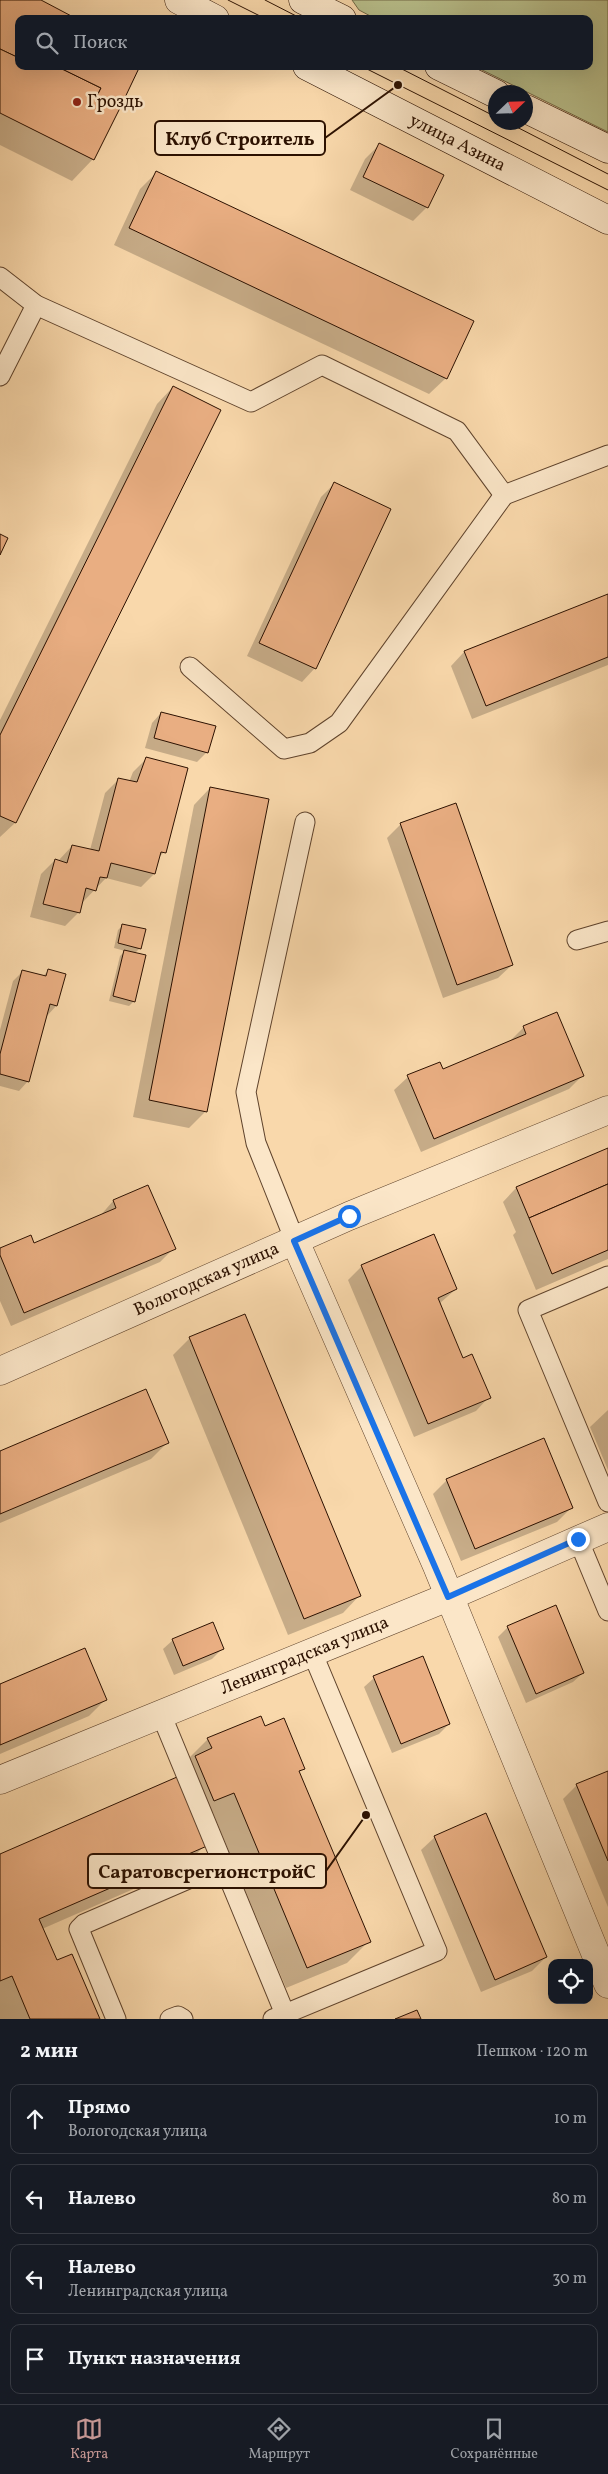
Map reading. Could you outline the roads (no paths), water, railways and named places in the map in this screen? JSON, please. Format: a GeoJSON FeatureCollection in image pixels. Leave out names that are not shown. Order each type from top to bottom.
{"type":"FeatureCollection","features":[{"type":"Feature","properties":{"kind":"street"},"geometry":{"type":"LineString","coordinates":[[179,0],[207,15]]}},
{"type":"Feature","properties":{"kind":"street","name":"улица Азина"},"geometry":{"type":"LineString","coordinates":[[315,70],[608,220]]}},
{"type":"Feature","properties":{"kind":"street"},"geometry":{"type":"LineString","coordinates":[[447,70],[488,90]]}},
{"type":"Feature","properties":{"kind":"street"},"geometry":{"type":"LineString","coordinates":[[533,112],[608,149]]}},
{"type":"Feature","properties":{"kind":"street","name":"Вологодская улица"},"geometry":{"type":"LineString","coordinates":[[3,1361],[608,1110]]}},
{"type":"Feature","properties":{"kind":"street"},"geometry":{"type":"LineString","coordinates":[[294,1241],[448,1597],[608,1984]]}},
{"type":"Feature","properties":{"kind":"street","name":"Ленинградская улица"},"geometry":{"type":"LineString","coordinates":[[0,1780],[448,1597],[608,1527]]}},
{"type":"Feature","properties":{"kind":"lane"},"geometry":{"type":"LineString","coordinates":[[0,277],[36,305],[251,402],[322,365],[457,431],[504,496]]}},
{"type":"Feature","properties":{"kind":"lane"},"geometry":{"type":"LineString","coordinates":[[0,376],[36,305]]}},
{"type":"Feature","properties":{"kind":"lane"},"geometry":{"type":"LineString","coordinates":[[190,667],[284,749],[310,743],[339,724],[504,496],[608,455]]}},
{"type":"Feature","properties":{"kind":"lane"},"geometry":{"type":"LineString","coordinates":[[294,1241],[256,1143],[246,1092],[305,822]]}},
{"type":"Feature","properties":{"kind":"lane"},"geometry":{"type":"LineString","coordinates":[[577,940],[608,930]]}},
{"type":"Feature","properties":{"kind":"lane"},"geometry":{"type":"LineString","coordinates":[[608,1276],[528,1310],[608,1502]]}},
{"type":"Feature","properties":{"kind":"lane"},"geometry":{"type":"LineString","coordinates":[[578,1539],[608,1611]]}},
{"type":"Feature","properties":{"kind":"lane"},"geometry":{"type":"LineString","coordinates":[[161,1714],[223,1864],[279,2016],[436,1950],[312,1652]]}},
{"type":"Feature","properties":{"kind":"lane"},"geometry":{"type":"LineString","coordinates":[[116,2019],[78,1932],[80,1927],[223,1864]]}},
{"type":"Feature","properties":{"kind":"lane"},"geometry":{"type":"LineString","coordinates":[[170,2019],[178,2016],[184,2019]]}},
{"type":"Feature","properties":{"kind":"tram line"},"geometry":{"type":"LineString","coordinates":[[228,0],[258,15]]}},
{"type":"Feature","properties":{"kind":"tram line"},"geometry":{"type":"LineString","coordinates":[[265,0],[294,15]]}},
{"type":"Feature","properties":{"kind":"tram line"},"geometry":{"type":"LineString","coordinates":[[369,70],[608,190]]}},
{"type":"Feature","properties":{"kind":"tram line"},"geometry":{"type":"LineString","coordinates":[[404,70],[488,113]]}},
{"type":"Feature","properties":{"kind":"tram line"},"geometry":{"type":"LineString","coordinates":[[523,130],[608,174]]}},
{"type":"Feature","properties":{"kind":"place","name":"Клуб Строитель"},"geometry":{"type":"Point","coordinates":[398,85]}},
{"type":"Feature","properties":{"kind":"place","name":"Гроздь"},"geometry":{"type":"Point","coordinates":[77,102]}},
{"type":"Feature","properties":{"kind":"place","name":"СаратовсрегионстройС"},"geometry":{"type":"Point","coordinates":[366,1815]}}]}
